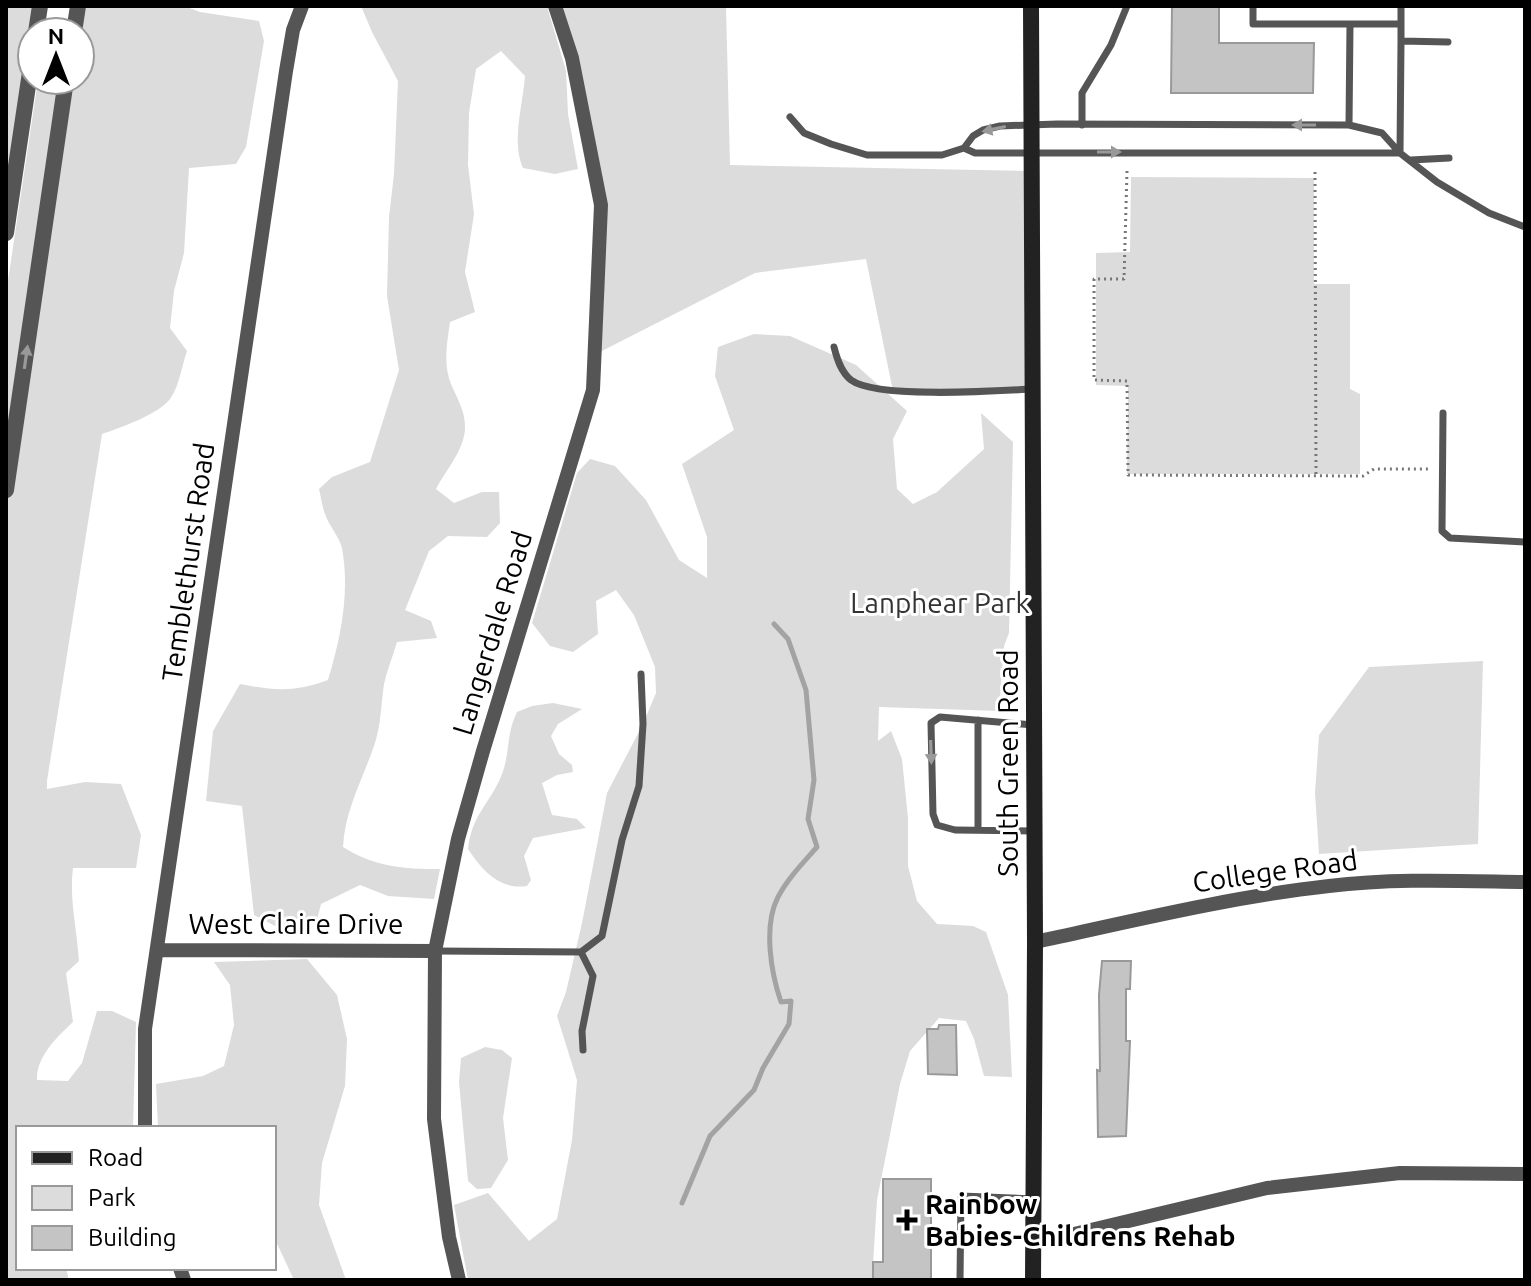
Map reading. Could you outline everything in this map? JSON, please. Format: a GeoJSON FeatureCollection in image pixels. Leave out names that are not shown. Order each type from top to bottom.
{"type":"FeatureCollection","features":[{"type":"Feature","properties":{"kind":"main road","name":"South Green Road"},"geometry":{"type":"LineString","coordinates":[[1031,6],[1035,831],[1033,1280]]}},
{"type":"Feature","properties":{"kind":"street","name":"Temblethurst Road"},"geometry":{"type":"LineString","coordinates":[[145,1126],[145,1029],[283,87],[293,30],[302,6]]}},
{"type":"Feature","properties":{"kind":"street","name":"Langerdale Road"},"geometry":{"type":"LineString","coordinates":[[459,1280],[449,1237],[434,1119],[435,951],[458,839],[593,390],[601,205],[572,58],[555,6]]}},
{"type":"Feature","properties":{"kind":"street"},"geometry":{"type":"LineString","coordinates":[[6,233],[26,96]]}},
{"type":"Feature","properties":{"kind":"street"},"geometry":{"type":"LineString","coordinates":[[6,490],[64,96]]}},
{"type":"Feature","properties":{"kind":"street","name":"College Road"},"geometry":{"type":"LineString","coordinates":[[1035,942],[1238,899],[1331,885],[1417,881],[1525,882]]}},
{"type":"Feature","properties":{"kind":"street","name":"West Claire Drive"},"geometry":{"type":"LineString","coordinates":[[157,950],[435,951]]}},
{"type":"Feature","properties":{"kind":"street"},"geometry":{"type":"LineString","coordinates":[[1032,1244],[1267,1188],[1400,1173],[1525,1174]]}},
{"type":"Feature","properties":{"kind":"lane"},"geometry":{"type":"LineString","coordinates":[[1082,125],[1082,93],[1111,45],[1127,6]]}},
{"type":"Feature","properties":{"kind":"lane"},"geometry":{"type":"LineString","coordinates":[[1253,6],[1253,24],[1401,24]]}},
{"type":"Feature","properties":{"kind":"lane"},"geometry":{"type":"LineString","coordinates":[[1400,153],[1401,6]]}},
{"type":"Feature","properties":{"kind":"lane"},"geometry":{"type":"LineString","coordinates":[[1349,125],[1350,24]]}},
{"type":"Feature","properties":{"kind":"lane"},"geometry":{"type":"LineString","coordinates":[[1401,41],[1448,42]]}},
{"type":"Feature","properties":{"kind":"lane"},"geometry":{"type":"LineString","coordinates":[[790,117],[804,133],[867,155],[942,155],[964,148],[973,136],[983,130],[1031,125],[1349,125],[1382,133],[1400,153],[1437,182],[1489,213],[1525,227]]}},
{"type":"Feature","properties":{"kind":"lane"},"geometry":{"type":"LineString","coordinates":[[964,148],[975,153],[1400,153]]}},
{"type":"Feature","properties":{"kind":"lane"},"geometry":{"type":"LineString","coordinates":[[1410,160],[1449,158]]}},
{"type":"Feature","properties":{"kind":"lane"},"geometry":{"type":"LineString","coordinates":[[834,347],[838,364],[852,381],[884,391],[1032,389]]}},
{"type":"Feature","properties":{"kind":"lane"},"geometry":{"type":"LineString","coordinates":[[1443,413],[1442,531],[1445,536],[1525,542]]}},
{"type":"Feature","properties":{"kind":"lane"},"geometry":{"type":"LineString","coordinates":[[435,951],[581,952],[602,936],[608,920],[610,894],[622,840],[639,786],[643,724],[641,674]]}},
{"type":"Feature","properties":{"kind":"lane"},"geometry":{"type":"LineString","coordinates":[[1034,725],[940,717],[931,723],[930,739],[933,814],[937,825],[955,830],[1035,831]]}},
{"type":"Feature","properties":{"kind":"lane"},"geometry":{"type":"LineString","coordinates":[[978,720],[978,830]]}},
{"type":"Feature","properties":{"kind":"lane"},"geometry":{"type":"LineString","coordinates":[[581,952],[593,976],[582,1031],[583,1050]]}},
{"type":"Feature","properties":{"kind":"lane"},"geometry":{"type":"LineString","coordinates":[[960,1280],[961,1196],[1033,1199]]}},
{"type":"Feature","properties":{"kind":"path"},"geometry":{"type":"LineString","coordinates":[[1127,171],[1124,279],[1094,279],[1094,380],[1127,381],[1128,475],[1363,476],[1374,469],[1443,469]]}},
{"type":"Feature","properties":{"kind":"path"},"geometry":{"type":"LineString","coordinates":[[1315,172],[1316,476]]}},
{"type":"Feature","properties":{"kind":"green space"},"geometry":{"type":"Polygon","coordinates":[[[6,6],[40,6],[37,16],[16,16],[16,96],[25,96],[6,197],[6,6]]]}},
{"type":"Feature","properties":{"kind":"green space"},"geometry":{"type":"Polygon","coordinates":[[[78,6],[184,6],[200,12],[259,21],[264,41],[246,147],[236,164],[189,168],[184,253],[174,291],[170,328],[187,351],[176,388],[165,405],[157,410],[102,434],[47,781],[47,789],[85,782],[121,784],[141,835],[136,868],[73,868],[79,961],[66,973],[73,1022],[44,1055],[37,1080],[68,1081],[82,1063],[97,1011],[112,1011],[136,1022],[133,1126],[16,1126],[16,1270],[66,1270],[69,1280],[6,1280],[6,490],[64,96],[96,96],[96,16],[78,16],[78,6]]]}},
{"type":"Feature","properties":{"kind":"green space"},"geometry":{"type":"Polygon","coordinates":[[[361,6],[547,6],[566,71],[568,114],[578,169],[555,174],[523,168],[518,135],[525,76],[501,51],[476,69],[469,113],[468,165],[474,214],[465,272],[475,312],[450,322],[446,353],[447,369],[465,426],[459,451],[436,489],[454,503],[482,492],[499,492],[500,523],[487,537],[448,536],[429,551],[405,610],[431,621],[437,638],[397,642],[384,684],[376,738],[351,808],[343,847],[366,859],[390,866],[440,869],[434,899],[388,896],[360,885],[321,904],[317,920],[277,927],[254,915],[242,806],[206,801],[213,731],[240,684],[285,689],[328,680],[343,615],[345,582],[341,544],[325,514],[319,489],[332,477],[370,462],[399,370],[387,296],[398,81],[361,6]]]}},
{"type":"Feature","properties":{"kind":"green space"},"geometry":{"type":"Polygon","coordinates":[[[555,6],[726,6],[730,165],[1031,171],[1032,389],[893,391],[866,259],[755,273],[594,355],[601,205],[555,6]]]}},
{"type":"Feature","properties":{"kind":"green space"},"geometry":{"type":"Polygon","coordinates":[[[36,96],[59,96],[6,445],[6,294],[36,96]]]}},
{"type":"Feature","properties":{"kind":"green space"},"geometry":{"type":"Polygon","coordinates":[[[1131,177],[1314,178],[1314,284],[1350,284],[1350,389],[1360,394],[1360,474],[1127,474],[1128,386],[1096,385],[1096,253],[1130,252],[1131,177]]]}},
{"type":"Feature","properties":{"kind":"green space","name":"Lanphear Park"},"geometry":{"type":"Polygon","coordinates":[[[754,334],[790,336],[856,365],[907,411],[893,439],[897,489],[913,504],[937,492],[984,449],[981,413],[1013,442],[1009,633],[1004,646],[999,711],[879,707],[878,741],[891,731],[902,759],[908,818],[908,866],[917,901],[937,924],[973,926],[986,932],[1008,995],[1012,1077],[984,1076],[966,1021],[939,1018],[910,1051],[900,1084],[877,1200],[872,1280],[468,1280],[454,1205],[488,1193],[529,1241],[557,1219],[572,1140],[577,1080],[557,1016],[566,992],[582,923],[607,793],[656,693],[655,667],[634,615],[616,590],[596,601],[598,634],[573,652],[550,646],[532,623],[577,473],[590,459],[615,466],[646,500],[679,560],[707,578],[707,537],[682,464],[734,430],[715,376],[718,347],[754,334]]]}},
{"type":"Feature","properties":{"kind":"green space"},"geometry":{"type":"Polygon","coordinates":[[[1483,661],[1478,844],[1319,854],[1315,793],[1319,735],[1369,667],[1483,661]]]}},
{"type":"Feature","properties":{"kind":"green space"},"geometry":{"type":"Polygon","coordinates":[[[553,703],[582,709],[558,724],[551,736],[559,754],[572,765],[573,772],[557,775],[542,783],[552,815],[577,819],[586,828],[533,838],[524,856],[531,880],[527,886],[508,885],[492,877],[479,864],[468,849],[470,837],[502,774],[517,712],[553,703]]]}},
{"type":"Feature","properties":{"kind":"green space"},"geometry":{"type":"Polygon","coordinates":[[[307,959],[337,995],[347,1039],[345,1086],[322,1163],[319,1205],[346,1280],[294,1280],[276,1241],[276,1126],[158,1126],[156,1084],[203,1076],[224,1066],[234,1025],[230,985],[214,962],[307,959]]]}},
{"type":"Feature","properties":{"kind":"green space"},"geometry":{"type":"Polygon","coordinates":[[[485,1047],[502,1050],[512,1058],[503,1118],[508,1160],[491,1188],[477,1189],[468,1181],[459,1082],[461,1058],[485,1047]]]}},
{"type":"Feature","properties":{"kind":"building"},"geometry":{"type":"Polygon","coordinates":[[[1172,6],[1219,6],[1219,43],[1314,43],[1313,93],[1171,93],[1172,6]]]}},
{"type":"Feature","properties":{"kind":"building"},"geometry":{"type":"Polygon","coordinates":[[[1102,961],[1131,961],[1130,989],[1126,989],[1126,1041],[1130,1041],[1126,1136],[1098,1137],[1097,1070],[1100,1071],[1102,961]]]}},
{"type":"Feature","properties":{"kind":"building"},"geometry":{"type":"Polygon","coordinates":[[[939,1025],[956,1025],[957,1075],[928,1074],[927,1029],[938,1029],[939,1025]]]}},
{"type":"Feature","properties":{"kind":"building","name":"Rainbow Babies-Childrens Rehab"},"geometry":{"type":"Polygon","coordinates":[[[883,1179],[931,1179],[931,1280],[873,1280],[873,1262],[883,1262],[883,1179]]]}},
{"type":"Feature","properties":{"kind":"waterway"},"geometry":{"type":"LineString","coordinates":[[682,1203],[710,1136],[754,1090],[789,1024],[791,1001],[781,1002],[772,964],[770,935],[773,909],[782,890],[817,847],[808,819],[814,780],[806,690],[788,639],[774,624]]}},
{"type":"Feature","properties":{"kind":"place","name":"Rainbow Babies-Childrens Rehab"},"geometry":{"type":"Point","coordinates":[907,1220]}}]}
